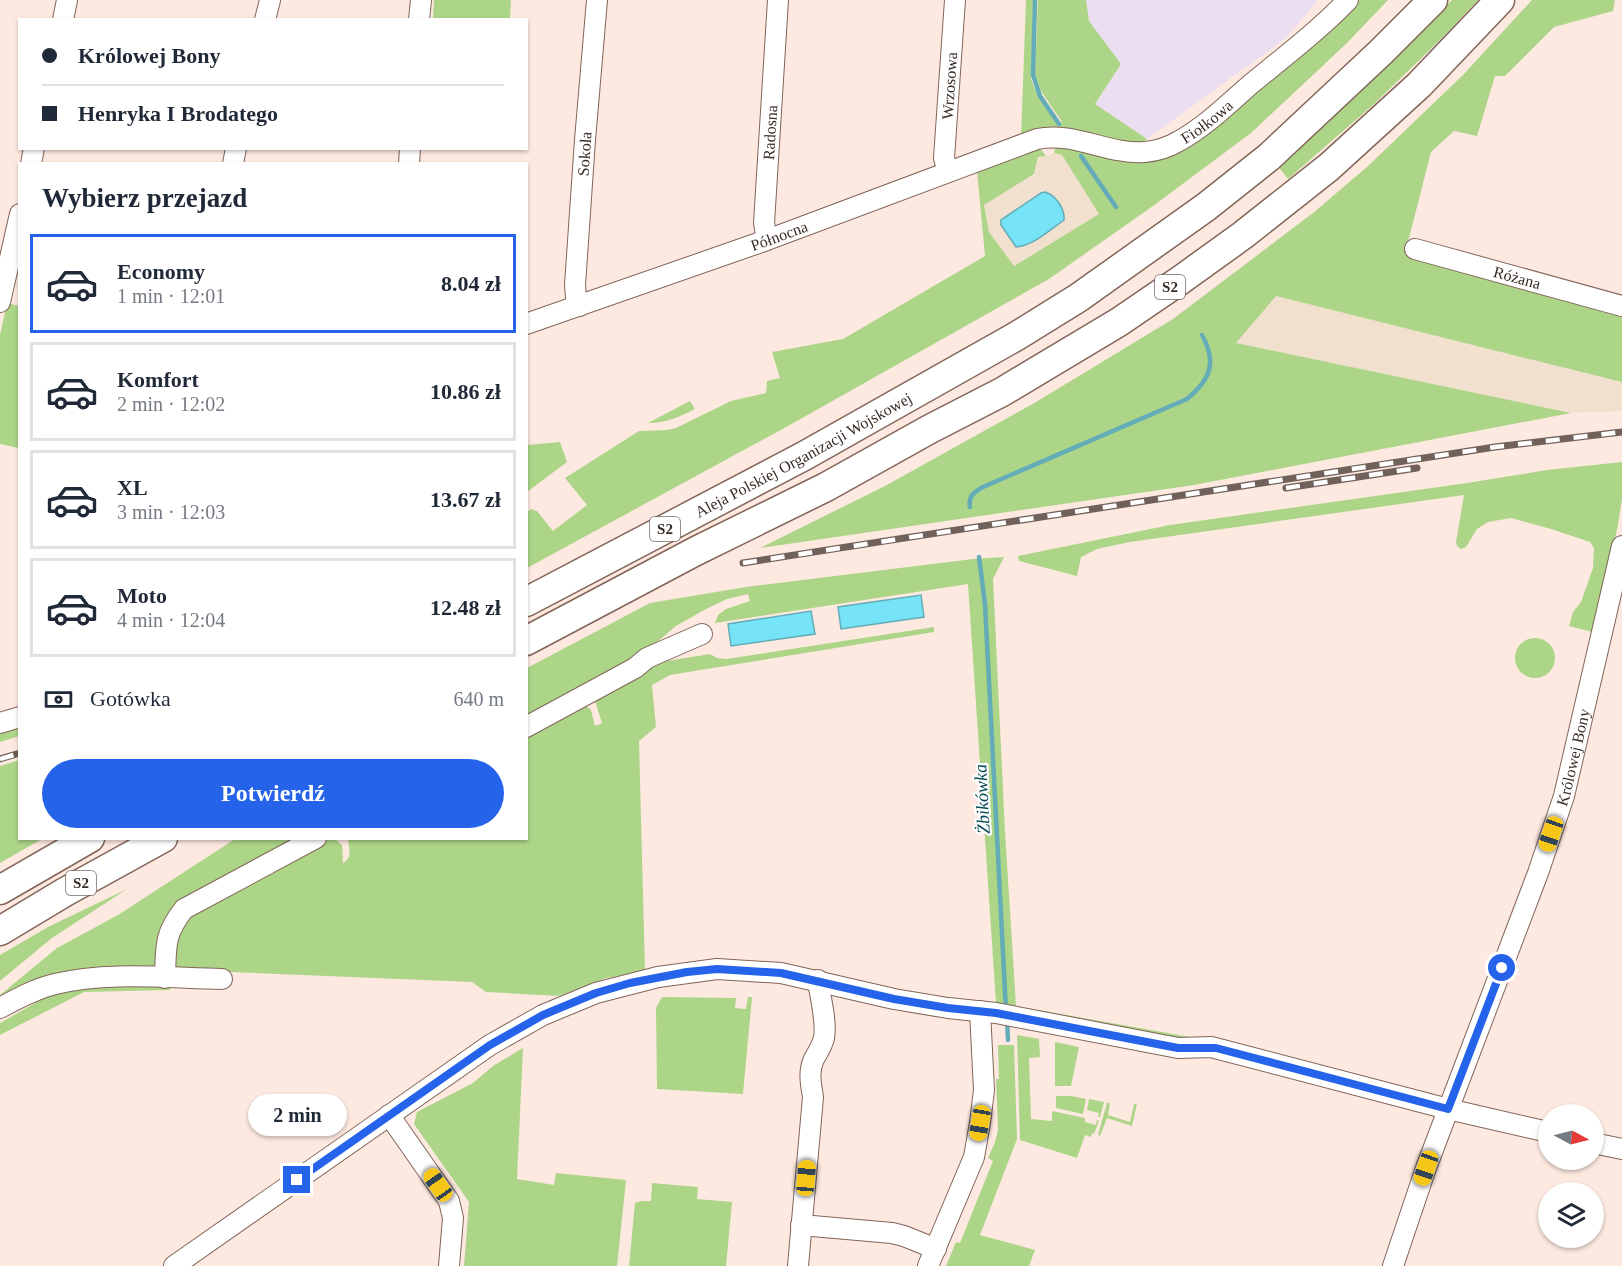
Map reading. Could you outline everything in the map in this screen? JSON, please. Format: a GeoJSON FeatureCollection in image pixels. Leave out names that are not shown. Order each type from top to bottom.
{"type":"FeatureCollection","features":[{"type":"Feature","properties":{"kind":"highway"},"geometry":{"type":"LineString","coordinates":[[1381,52],[1423,0]]}},
{"type":"Feature","properties":{"kind":"highway","name":"S2"},"geometry":{"type":"LineString","coordinates":[[1381,52],[1433,0]]}},
{"type":"Feature","properties":{"kind":"highway","name":"Aleja Polskiej Organizacji Wojskowej"},"geometry":{"type":"LineString","coordinates":[[528,640],[696,551],[826,487],[1002,392],[1119,322],[1252,228],[1329,167],[1419,85],[1500,0]]}},
{"type":"Feature","properties":{"kind":"highway","name":"Aleja Polskiej Organizacji Wojskowej"},"geometry":{"type":"LineString","coordinates":[[528,601],[804,456],[1015,338],[1078,298],[1206,207],[1269,157],[1381,52]]}},
{"type":"Feature","properties":{"kind":"highway","name":"S2"},"geometry":{"type":"LineString","coordinates":[[0,890],[87,840]]}},
{"type":"Feature","properties":{"kind":"highway","name":"S2"},"geometry":{"type":"LineString","coordinates":[[0,931],[159,840]]}},
{"type":"Feature","properties":{"kind":"street"},"geometry":{"type":"LineString","coordinates":[[64,18],[68,0]]}},
{"type":"Feature","properties":{"kind":"street"},"geometry":{"type":"LineString","coordinates":[[266,18],[270,0]]}},
{"type":"Feature","properties":{"kind":"street"},"geometry":{"type":"LineString","coordinates":[[419,18],[421,0]]}},
{"type":"Feature","properties":{"kind":"street","name":"Sokola"},"geometry":{"type":"LineString","coordinates":[[579,306],[575,285],[597,0]]}},
{"type":"Feature","properties":{"kind":"street","name":"Radosna"},"geometry":{"type":"LineString","coordinates":[[767,240],[764,223],[778,0]]}},
{"type":"Feature","properties":{"kind":"street","name":"Wrzosowa"},"geometry":{"type":"LineString","coordinates":[[948,172],[945,158],[956,0]]}},
{"type":"Feature","properties":{"kind":"street","name":"Fiołkowa"},"geometry":{"type":"LineString","coordinates":[[1032,141],[1048,138],[1070,139],[1088,141],[1119,150],[1141,152],[1169,146],[1209,120],[1329,20],[1348,0]]}},
{"type":"Feature","properties":{"kind":"street","name":"Północna"},"geometry":{"type":"LineString","coordinates":[[528,323],[767,240],[1032,141]]}},
{"type":"Feature","properties":{"kind":"street"},"geometry":{"type":"LineString","coordinates":[[5,294],[18,225]]}},
{"type":"Feature","properties":{"kind":"street","name":"Różana"},"geometry":{"type":"LineString","coordinates":[[1415,249],[1622,306]]}},
{"type":"Feature","properties":{"kind":"street","name":"Królowej Bony"},"geometry":{"type":"LineString","coordinates":[[1393,1266],[1448,1109],[1534,883],[1564,796],[1622,546]]}},
{"type":"Feature","properties":{"kind":"street"},"geometry":{"type":"LineString","coordinates":[[528,726],[635,668],[647,657],[702,634]]}},
{"type":"Feature","properties":{"kind":"street"},"geometry":{"type":"LineString","coordinates":[[0,723],[18,718]]}},
{"type":"Feature","properties":{"kind":"street"},"geometry":{"type":"LineString","coordinates":[[165,978],[167,941],[174,921],[184,909],[312,840]]}},
{"type":"Feature","properties":{"kind":"street"},"geometry":{"type":"LineString","coordinates":[[184,1263],[388,1115],[490,1045],[543,1015],[596,993],[658,976],[717,969],[781,973],[894,999],[988,1012],[1178,1048],[1216,1048],[1448,1109],[1538,1130]]}},
{"type":"Feature","properties":{"kind":"street"},"geometry":{"type":"LineString","coordinates":[[0,1008],[24,995],[56,984],[111,976],[222,979]]}},
{"type":"Feature","properties":{"kind":"street"},"geometry":{"type":"LineString","coordinates":[[798,1266],[813,1097],[811,1070],[824,1035],[818,981]]}},
{"type":"Feature","properties":{"kind":"street"},"geometry":{"type":"LineString","coordinates":[[801,1225],[892,1233],[904,1236],[932,1257],[974,1157],[984,1090],[988,1012]]}},
{"type":"Feature","properties":{"kind":"street"},"geometry":{"type":"LineString","coordinates":[[388,1115],[449,1201],[453,1218],[449,1266]]}},
{"type":"Feature","properties":{"kind":"street"},"geometry":{"type":"LineString","coordinates":[[1604,1145],[1622,1149]]}},
{"type":"Feature","properties":{"kind":"shaded area"},"geometry":{"type":"Polygon","coordinates":[[[1086,0],[1318,0],[1286,38],[1147,139],[1095,104],[1121,64],[1089,21],[1086,0]]]}},
{"type":"Feature","properties":{"kind":"shaded area"},"geometry":{"type":"Polygon","coordinates":[[[1054,153],[1062,155],[1099,214],[1013,266],[989,232],[984,205],[1034,175],[1038,157],[1054,153]]]}},
{"type":"Feature","properties":{"kind":"shaded area"},"geometry":{"type":"Polygon","coordinates":[[[1275,296],[1622,382],[1622,411],[1571,413],[1236,343],[1275,296]]]}},
{"type":"Feature","properties":{"kind":"green space"},"geometry":{"type":"Polygon","coordinates":[[[434,0],[511,0],[510,18],[433,18],[434,0]]]}},
{"type":"Feature","properties":{"kind":"green space"},"geometry":{"type":"Polygon","coordinates":[[[1026,0],[1033,0],[1031,79],[1036,92],[1057,124],[1062,122],[1041,91],[1035,74],[1038,0],[1086,0],[1089,21],[1121,64],[1095,104],[1147,139],[1139,145],[1021,138],[1026,0]]]}},
{"type":"Feature","properties":{"kind":"green space"},"geometry":{"type":"Polygon","coordinates":[[[1358,0],[1388,0],[1347,43],[1251,133],[1049,279],[788,426],[528,567],[528,511],[531,509],[537,511],[553,531],[587,505],[565,478],[639,431],[676,428],[731,401],[766,393],[767,381],[780,378],[772,352],[843,339],[985,256],[977,171],[1039,147],[1046,156],[1038,157],[1034,174],[984,205],[989,232],[1014,266],[1099,214],[1062,155],[1054,153],[1056,146],[1153,161],[1173,155],[1232,111],[1332,26],[1358,0]]]}},
{"type":"Feature","properties":{"kind":"green space"},"geometry":{"type":"Polygon","coordinates":[[[1452,0],[1478,0],[1374,104],[1288,179],[1277,165],[1357,95],[1452,0]]]}},
{"type":"Feature","properties":{"kind":"green space"},"geometry":{"type":"Polygon","coordinates":[[[1532,0],[1615,0],[1613,11],[1554,27],[1505,76],[1495,76],[1477,136],[1454,131],[1431,152],[1407,252],[1622,313],[1622,382],[1276,296],[1236,343],[1571,413],[1194,485],[760,548],[885,486],[1036,402],[1173,319],[1313,213],[1368,166],[1463,75],[1532,0]]]}},
{"type":"Feature","properties":{"kind":"green space"},"geometry":{"type":"Polygon","coordinates":[[[7,303],[18,306],[18,448],[0,444],[0,335],[7,303]]]}},
{"type":"Feature","properties":{"kind":"green space"},"geometry":{"type":"Polygon","coordinates":[[[690,401],[695,409],[672,419],[648,423],[690,401]]]}},
{"type":"Feature","properties":{"kind":"green space"},"geometry":{"type":"Polygon","coordinates":[[[560,442],[567,462],[528,491],[528,445],[560,442]]]}},
{"type":"Feature","properties":{"kind":"green space"},"geometry":{"type":"Polygon","coordinates":[[[1622,462],[1622,499],[1596,633],[1569,626],[1573,612],[1581,602],[1593,568],[1594,548],[1590,542],[1511,518],[1488,522],[1477,529],[1466,547],[1461,549],[1456,542],[1464,495],[1130,542],[1097,549],[1081,557],[1077,576],[1019,561],[1018,556],[1170,525],[1547,470],[1622,462]]]}},
{"type":"Feature","properties":{"kind":"green space"},"geometry":{"type":"Polygon","coordinates":[[[1004,557],[993,579],[1016,1006],[1207,1040],[1179,1040],[1016,1009],[1015,1006],[996,1003],[968,584],[715,623],[718,615],[726,609],[750,601],[748,594],[727,599],[676,626],[626,668],[528,720],[528,667],[650,603],[746,587],[1004,557]]]}},
{"type":"Feature","properties":{"kind":"green space"},"geometry":{"type":"Polygon","coordinates":[[[934,627],[934,632],[670,675],[652,685],[656,727],[639,741],[645,972],[606,978],[559,996],[486,992],[472,982],[181,970],[176,969],[173,964],[176,932],[199,907],[327,840],[336,840],[342,845],[343,863],[349,855],[348,840],[528,840],[528,734],[585,705],[591,710],[595,726],[602,723],[594,698],[648,664],[710,654],[726,659],[934,627]]]}},
{"type":"Feature","properties":{"kind":"green space"},"geometry":{"type":"Polygon","coordinates":[[[1535,638],[1549,644],[1555,658],[1549,672],[1535,678],[1521,672],[1515,658],[1521,644],[1535,638]]]}},
{"type":"Feature","properties":{"kind":"green space"},"geometry":{"type":"Polygon","coordinates":[[[18,722],[18,736],[0,742],[0,729],[18,722]]]}},
{"type":"Feature","properties":{"kind":"green space"},"geometry":{"type":"Polygon","coordinates":[[[18,760],[18,840],[40,840],[0,863],[0,766],[18,760]]]}},
{"type":"Feature","properties":{"kind":"green space"},"geometry":{"type":"Polygon","coordinates":[[[233,840],[302,840],[189,900],[153,967],[0,1003],[0,995],[57,948],[118,915],[233,840]]]}},
{"type":"Feature","properties":{"kind":"green space"},"geometry":{"type":"Polygon","coordinates":[[[127,889],[52,938],[0,981],[0,955],[48,927],[127,889]]]}},
{"type":"Feature","properties":{"kind":"green space"},"geometry":{"type":"Polygon","coordinates":[[[171,984],[170,990],[84,992],[0,1035],[0,1023],[46,997],[78,987],[171,984]]]}},
{"type":"Feature","properties":{"kind":"green space"},"geometry":{"type":"Polygon","coordinates":[[[662,997],[736,998],[735,1008],[746,1009],[748,997],[752,997],[743,1094],[657,1089],[656,1008],[662,997]]]}},
{"type":"Feature","properties":{"kind":"green space"},"geometry":{"type":"Polygon","coordinates":[[[1017,1035],[1039,1039],[1040,1057],[1029,1058],[1031,1119],[1052,1121],[1052,1111],[1085,1118],[1085,1122],[1096,1125],[1097,1120],[1099,1121],[1091,1137],[1085,1135],[1077,1158],[1020,1140],[1017,1035]]]}},
{"type":"Feature","properties":{"kind":"green space"},"geometry":{"type":"Polygon","coordinates":[[[1055,1042],[1079,1047],[1071,1086],[1055,1086],[1055,1042]]]}},
{"type":"Feature","properties":{"kind":"green space"},"geometry":{"type":"Polygon","coordinates":[[[998,1045],[1014,1045],[1017,1139],[980,1235],[1035,1250],[1029,1266],[946,1266],[956,1242],[960,1243],[993,1161],[988,1158],[998,1130],[996,1079],[999,1079],[998,1045]]]}},
{"type":"Feature","properties":{"kind":"green space"},"geometry":{"type":"Polygon","coordinates":[[[523,1048],[517,1179],[554,1185],[556,1173],[626,1180],[617,1266],[464,1266],[469,1202],[414,1124],[417,1112],[473,1083],[493,1066],[523,1048]]]}},
{"type":"Feature","properties":{"kind":"green space"},"geometry":{"type":"Polygon","coordinates":[[[1056,1096],[1086,1099],[1083,1114],[1056,1108],[1056,1096]]]}},
{"type":"Feature","properties":{"kind":"green space"},"geometry":{"type":"Polygon","coordinates":[[[1089,1099],[1104,1102],[1100,1117],[1098,1117],[1099,1113],[1087,1110],[1089,1099]]]}},
{"type":"Feature","properties":{"kind":"green space"},"geometry":{"type":"Polygon","coordinates":[[[1107,1103],[1110,1103],[1108,1115],[1130,1122],[1134,1104],[1137,1104],[1132,1126],[1107,1118],[1100,1136],[1098,1135],[1107,1103]]]}},
{"type":"Feature","properties":{"kind":"green space"},"geometry":{"type":"Polygon","coordinates":[[[652,1183],[698,1187],[697,1199],[732,1202],[726,1266],[629,1266],[635,1203],[651,1201],[652,1183]]]}},
{"type":"Feature","properties":{"kind":"water"},"geometry":{"type":"Polygon","coordinates":[[[1045,192],[1059,203],[1064,220],[1035,240],[1016,247],[1001,225],[1001,220],[1045,192]]]}},
{"type":"Feature","properties":{"kind":"water"},"geometry":{"type":"Polygon","coordinates":[[[921,595],[924,617],[841,629],[838,607],[921,595]]]}},
{"type":"Feature","properties":{"kind":"water"},"geometry":{"type":"Polygon","coordinates":[[[811,611],[815,634],[731,646],[728,624],[811,611]]]}},
{"type":"Feature","properties":{"kind":"waterway","name":"Żbikówka"},"geometry":{"type":"LineString","coordinates":[[1035,0],[1033,75],[1040,96],[1059,124]]}},
{"type":"Feature","properties":{"kind":"waterway","name":"Żbikówka"},"geometry":{"type":"LineString","coordinates":[[1081,156],[1116,207]]}},
{"type":"Feature","properties":{"kind":"waterway","name":"Żbikówka"},"geometry":{"type":"LineString","coordinates":[[970,507],[972,495],[983,487],[1187,399],[1202,384],[1209,370],[1209,354],[1202,335]]}},
{"type":"Feature","properties":{"kind":"waterway","name":"Żbikówka"},"geometry":{"type":"LineString","coordinates":[[979,557],[985,604],[1006,1011]]}},
{"type":"Feature","properties":{"kind":"waterway","name":"Żbikówka"},"geometry":{"type":"LineString","coordinates":[[1007,1019],[1008,1040]]}},
{"type":"Feature","properties":{"kind":"railway"},"geometry":{"type":"LineString","coordinates":[[743,563],[1495,447],[1622,432]]}},
{"type":"Feature","properties":{"kind":"railway"},"geometry":{"type":"LineString","coordinates":[[1286,488],[1417,468]]}},
{"type":"Feature","properties":{"kind":"railway"},"geometry":{"type":"LineString","coordinates":[[0,759],[18,754]]}},
{"type":"Feature","properties":{"kind":"route"},"geometry":{"type":"LineString","coordinates":[[297,1180],[490,1045],[525,1025],[596,993],[658,976],[717,969],[781,973],[894,999],[996,1013],[1178,1048],[1216,1048],[1448,1109],[1502,968]]}}]}
